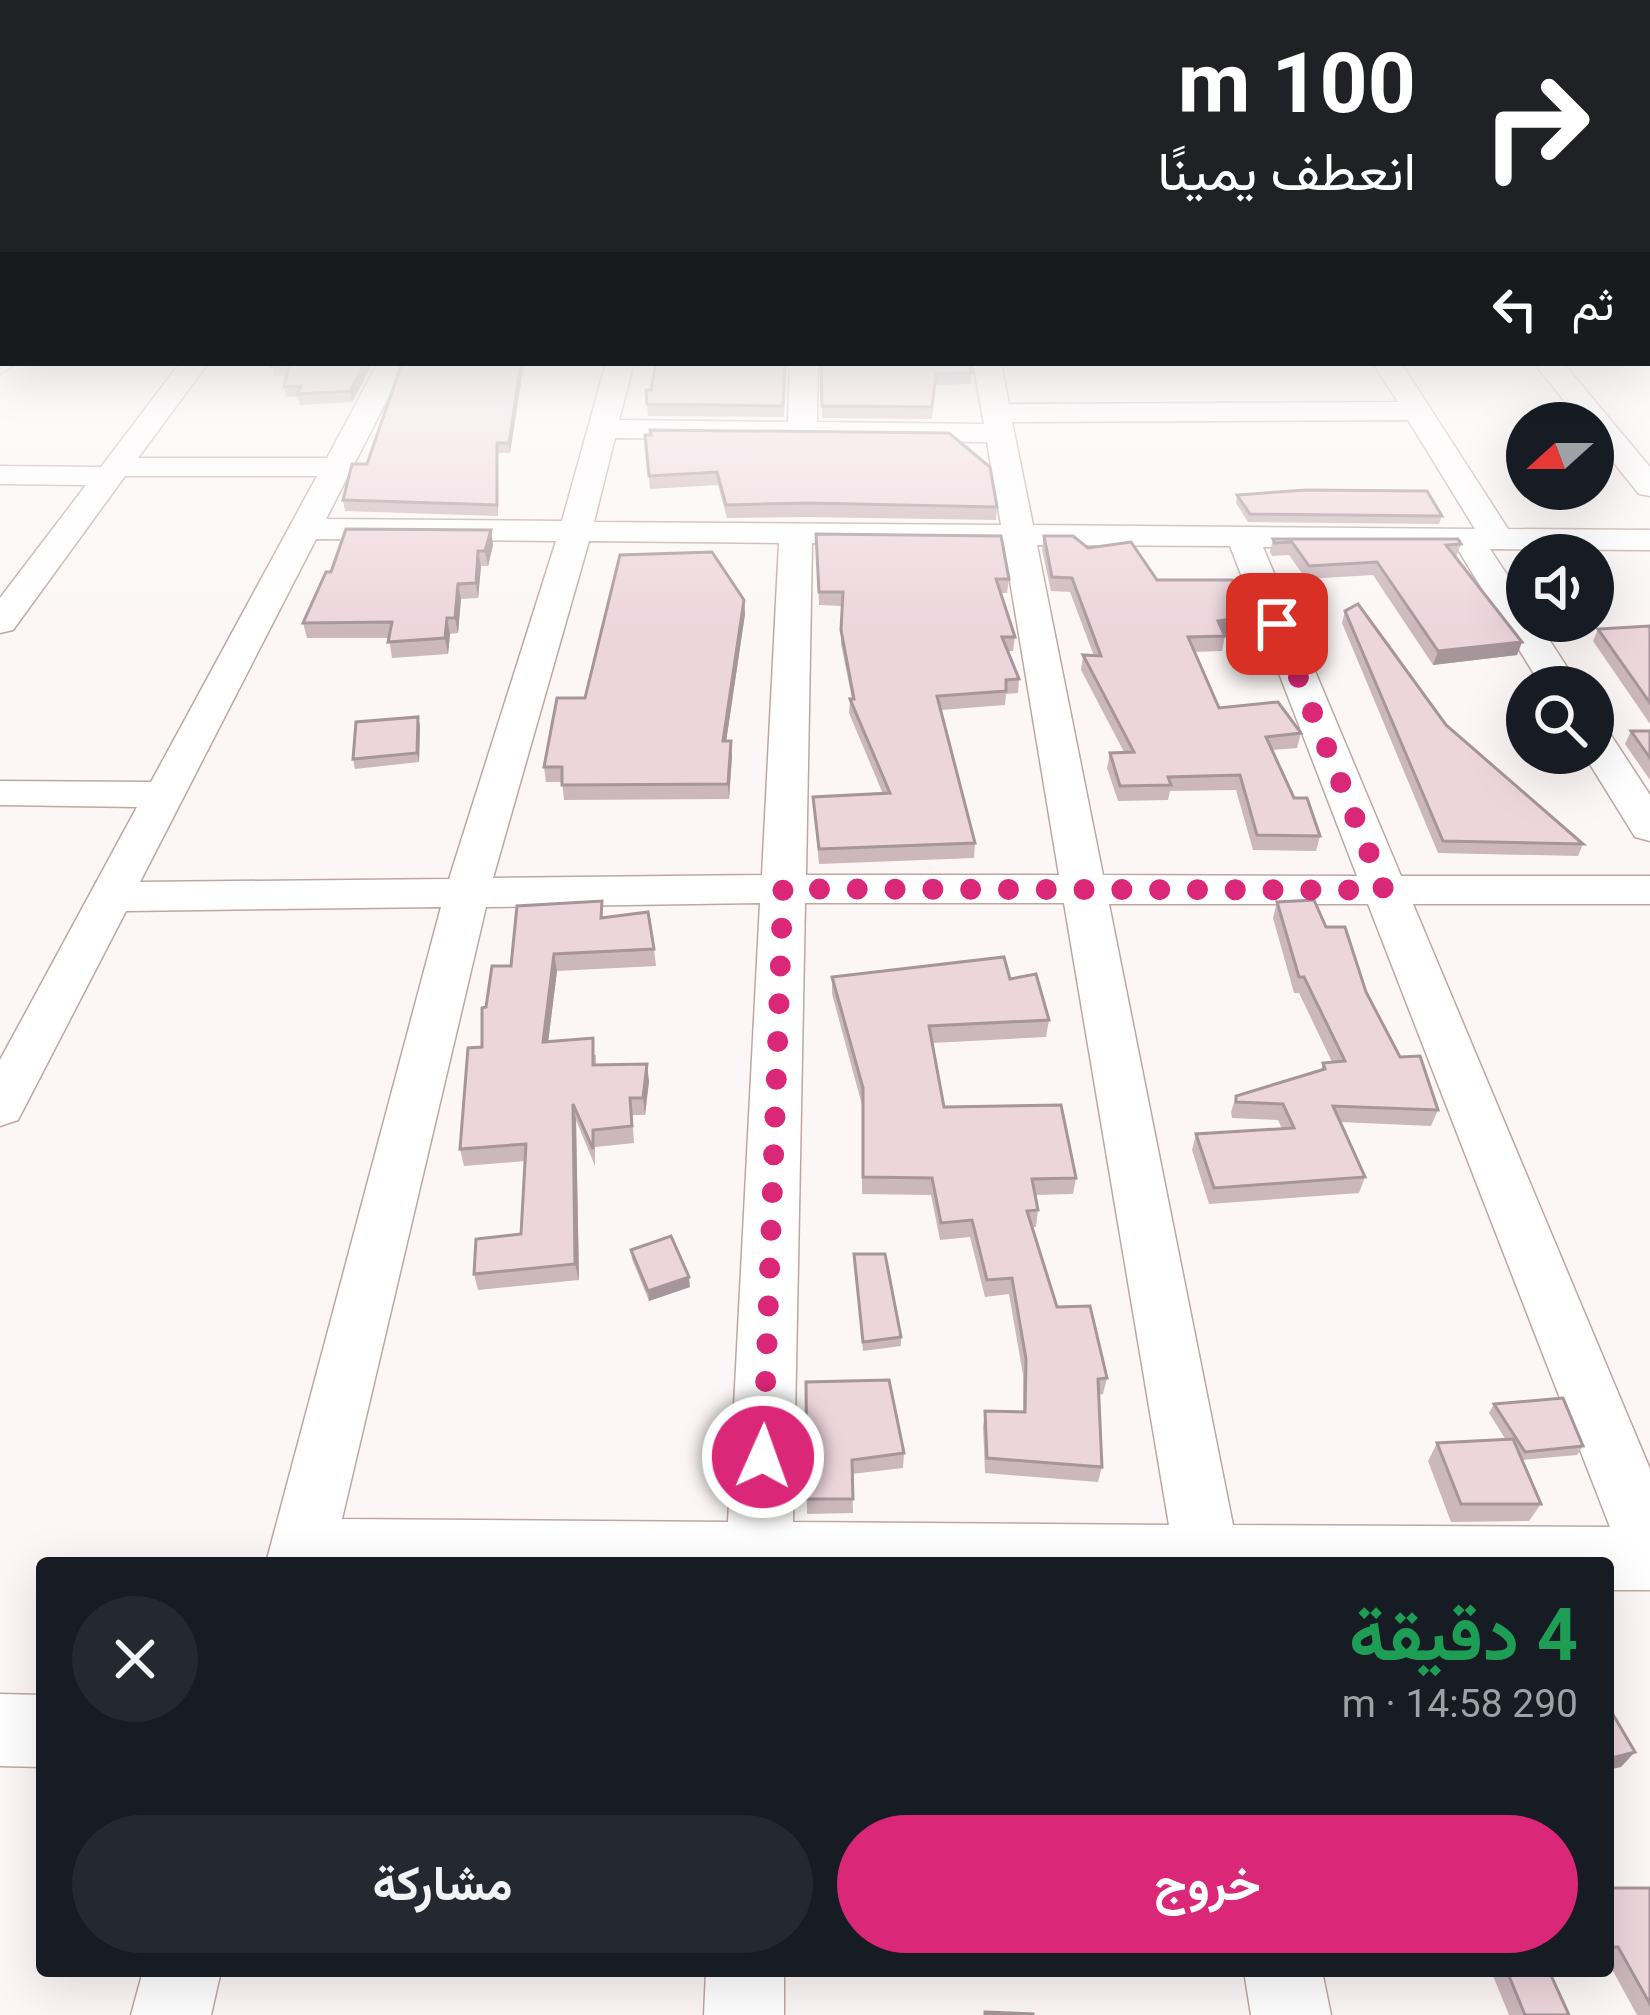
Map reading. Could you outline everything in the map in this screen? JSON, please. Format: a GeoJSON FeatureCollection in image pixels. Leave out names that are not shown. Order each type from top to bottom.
{"type":"FeatureCollection","features":[{"type":"Feature","properties":{"kind":"street"},"geometry":{"type":"LineString","coordinates":[[0,622],[136,441]]}},
{"type":"Feature","properties":{"kind":"street"},"geometry":{"type":"LineString","coordinates":[[0,1107],[350,441]]}},
{"type":"Feature","properties":{"kind":"street"},"geometry":{"type":"LineString","coordinates":[[530,1557],[301,1556],[467,893],[600,441]]}},
{"type":"Feature","properties":{"kind":"street"},"geometry":{"type":"LineString","coordinates":[[1000,441],[1206,1557]]}},
{"type":"Feature","properties":{"kind":"street"},"geometry":{"type":"LineString","coordinates":[[1432,441],[1550,666]]}},
{"type":"Feature","properties":{"kind":"street"},"geometry":{"type":"LineString","coordinates":[[1612,441],[1650,488]]}},
{"type":"Feature","properties":{"kind":"street"},"geometry":{"type":"LineString","coordinates":[[0,476],[336,467]]}},
{"type":"Feature","properties":{"kind":"street"},"geometry":{"type":"LineString","coordinates":[[304,529],[1650,539]]}},
{"type":"Feature","properties":{"kind":"street"},"geometry":{"type":"LineString","coordinates":[[759,1557],[796,531]]}},
{"type":"Feature","properties":{"kind":"street"},"geometry":{"type":"LineString","coordinates":[[1242,535],[1650,1547]]}},
{"type":"Feature","properties":{"kind":"street"},"geometry":{"type":"LineString","coordinates":[[1614,771],[1650,828]]}},
{"type":"Feature","properties":{"kind":"street"},"geometry":{"type":"LineString","coordinates":[[0,793],[164,795]]}},
{"type":"Feature","properties":{"kind":"street"},"geometry":{"type":"LineString","coordinates":[[110,897],[783,889],[1650,890]]}},
{"type":"Feature","properties":{"kind":"street"},"geometry":{"type":"LineString","coordinates":[[1614,1559],[1650,1559]]}},
{"type":"Feature","properties":{"kind":"street"},"geometry":{"type":"LineString","coordinates":[[0,1730],[36,1731]]}},
{"type":"Feature","properties":{"kind":"street"},"geometry":{"type":"LineString","coordinates":[[170,2015],[180,1977]]}},
{"type":"Feature","properties":{"kind":"street"},"geometry":{"type":"LineString","coordinates":[[743,2015],[745,1977]]}},
{"type":"Feature","properties":{"kind":"street"},"geometry":{"type":"LineString","coordinates":[[1284,1977],[1291,2015]]}},
{"type":"Feature","properties":{"kind":"building"},"geometry":{"type":"Polygon","coordinates":[[[375,441],[509,441],[497,443],[497,505],[343,500],[352,464],[367,464],[375,441]]]}},
{"type":"Feature","properties":{"kind":"building"},"geometry":{"type":"Polygon","coordinates":[[[646,441],[959,441],[990,467],[997,507],[726,505],[717,472],[649,476],[646,441]]]}},
{"type":"Feature","properties":{"kind":"building"},"geometry":{"type":"Polygon","coordinates":[[[1427,491],[1442,516],[1250,514],[1237,495],[1427,491]]]}},
{"type":"Feature","properties":{"kind":"building"},"geometry":{"type":"Polygon","coordinates":[[[346,529],[491,530],[485,551],[478,551],[476,583],[458,584],[455,618],[447,618],[445,638],[388,642],[392,622],[303,623],[326,572],[331,572],[346,529]]]}},
{"type":"Feature","properties":{"kind":"building"},"geometry":{"type":"Polygon","coordinates":[[[816,534],[1001,536],[1009,579],[996,579],[1015,637],[1002,637],[1019,679],[1006,680],[1006,691],[937,696],[975,843],[819,849],[813,797],[890,793],[850,699],[854,699],[841,630],[843,592],[819,592],[816,534]]]}},
{"type":"Feature","properties":{"kind":"building"},"geometry":{"type":"Polygon","coordinates":[[[1044,536],[1073,536],[1088,548],[1131,542],[1157,580],[1232,580],[1260,615],[1218,621],[1225,636],[1188,637],[1219,708],[1278,702],[1301,733],[1266,737],[1294,798],[1307,798],[1320,836],[1257,835],[1240,775],[1168,777],[1171,785],[1120,786],[1110,753],[1134,752],[1083,655],[1101,656],[1072,578],[1052,577],[1044,536]]]}},
{"type":"Feature","properties":{"kind":"building"},"geometry":{"type":"Polygon","coordinates":[[[1273,539],[1458,539],[1461,544],[1446,545],[1506,622],[1506,642],[1522,642],[1438,651],[1377,562],[1309,566],[1292,542],[1275,543],[1273,539]]]}},
{"type":"Feature","properties":{"kind":"building"},"geometry":{"type":"Polygon","coordinates":[[[712,552],[744,600],[723,741],[731,741],[728,784],[562,785],[562,767],[544,767],[557,698],[585,698],[620,555],[712,552]]]}},
{"type":"Feature","properties":{"kind":"building"},"geometry":{"type":"Polygon","coordinates":[[[1358,604],[1446,725],[1583,844],[1443,841],[1345,611],[1358,604]]]}},
{"type":"Feature","properties":{"kind":"building"},"geometry":{"type":"Polygon","coordinates":[[[1650,626],[1650,703],[1607,642],[1614,642],[1614,628],[1650,626]]]}},
{"type":"Feature","properties":{"kind":"building"},"geometry":{"type":"Polygon","coordinates":[[[418,717],[417,753],[353,759],[356,722],[418,717]]]}},
{"type":"Feature","properties":{"kind":"building"},"geometry":{"type":"Polygon","coordinates":[[[1631,731],[1650,731],[1650,758],[1631,731]]]}},
{"type":"Feature","properties":{"kind":"building"},"geometry":{"type":"Polygon","coordinates":[[[1314,900],[1326,927],[1345,927],[1366,992],[1400,1057],[1420,1056],[1438,1110],[1333,1106],[1365,1177],[1214,1188],[1196,1134],[1294,1128],[1283,1104],[1236,1102],[1236,1096],[1325,1069],[1323,1063],[1345,1061],[1304,977],[1299,977],[1277,902],[1314,900]]]}},
{"type":"Feature","properties":{"kind":"building"},"geometry":{"type":"Polygon","coordinates":[[[602,901],[601,918],[648,912],[654,949],[554,954],[543,1042],[593,1038],[593,1065],[647,1064],[643,1098],[630,1098],[632,1126],[593,1130],[593,1149],[573,1104],[575,1264],[474,1274],[476,1239],[521,1234],[526,1144],[460,1149],[468,1048],[482,1047],[482,1008],[486,1007],[492,966],[511,966],[517,906],[602,901]]]}},
{"type":"Feature","properties":{"kind":"building"},"geometry":{"type":"Polygon","coordinates":[[[1004,957],[1010,979],[1036,974],[1049,1020],[929,1026],[944,1107],[1061,1105],[1076,1178],[1032,1179],[1038,1210],[1027,1211],[1057,1307],[1090,1306],[1107,1378],[1098,1379],[1102,1467],[987,1458],[985,1411],[1025,1412],[1026,1359],[1012,1278],[987,1280],[972,1220],[941,1223],[932,1178],[863,1177],[863,1088],[832,977],[1004,957]]]}},
{"type":"Feature","properties":{"kind":"building"},"geometry":{"type":"Polygon","coordinates":[[[671,1236],[689,1277],[648,1291],[631,1250],[671,1236]]]}},
{"type":"Feature","properties":{"kind":"building"},"geometry":{"type":"Polygon","coordinates":[[[854,1254],[885,1254],[901,1337],[863,1342],[854,1254]]]}},
{"type":"Feature","properties":{"kind":"building"},"geometry":{"type":"Polygon","coordinates":[[[889,1380],[904,1453],[852,1460],[853,1499],[807,1499],[806,1382],[889,1380]]]}},
{"type":"Feature","properties":{"kind":"building"},"geometry":{"type":"Polygon","coordinates":[[[1563,1398],[1583,1446],[1525,1452],[1494,1404],[1563,1398]]]}},
{"type":"Feature","properties":{"kind":"building"},"geometry":{"type":"Polygon","coordinates":[[[1513,1439],[1541,1504],[1461,1504],[1437,1443],[1513,1439]]]}},
{"type":"Feature","properties":{"kind":"building"},"geometry":{"type":"Polygon","coordinates":[[[1614,1716],[1635,1752],[1614,1757],[1614,1716]]]}},
{"type":"Feature","properties":{"kind":"building"},"geometry":{"type":"Polygon","coordinates":[[[1614,1888],[1650,1888],[1650,2004],[1614,1947],[1614,1888]]]}},
{"type":"Feature","properties":{"kind":"building"},"geometry":{"type":"Polygon","coordinates":[[[1509,1977],[1552,1977],[1569,2015],[1525,2015],[1509,1977]]]}},
{"type":"Feature","properties":{"kind":"building"},"geometry":{"type":"Polygon","coordinates":[[[1033,2014],[1033,2015],[985,2015],[1033,2014]]]}},
{"type":"Feature","properties":{"kind":"route"},"geometry":{"type":"LineString","coordinates":[[763,1457],[783,889],[1384,890],[1277,624]]}}]}
